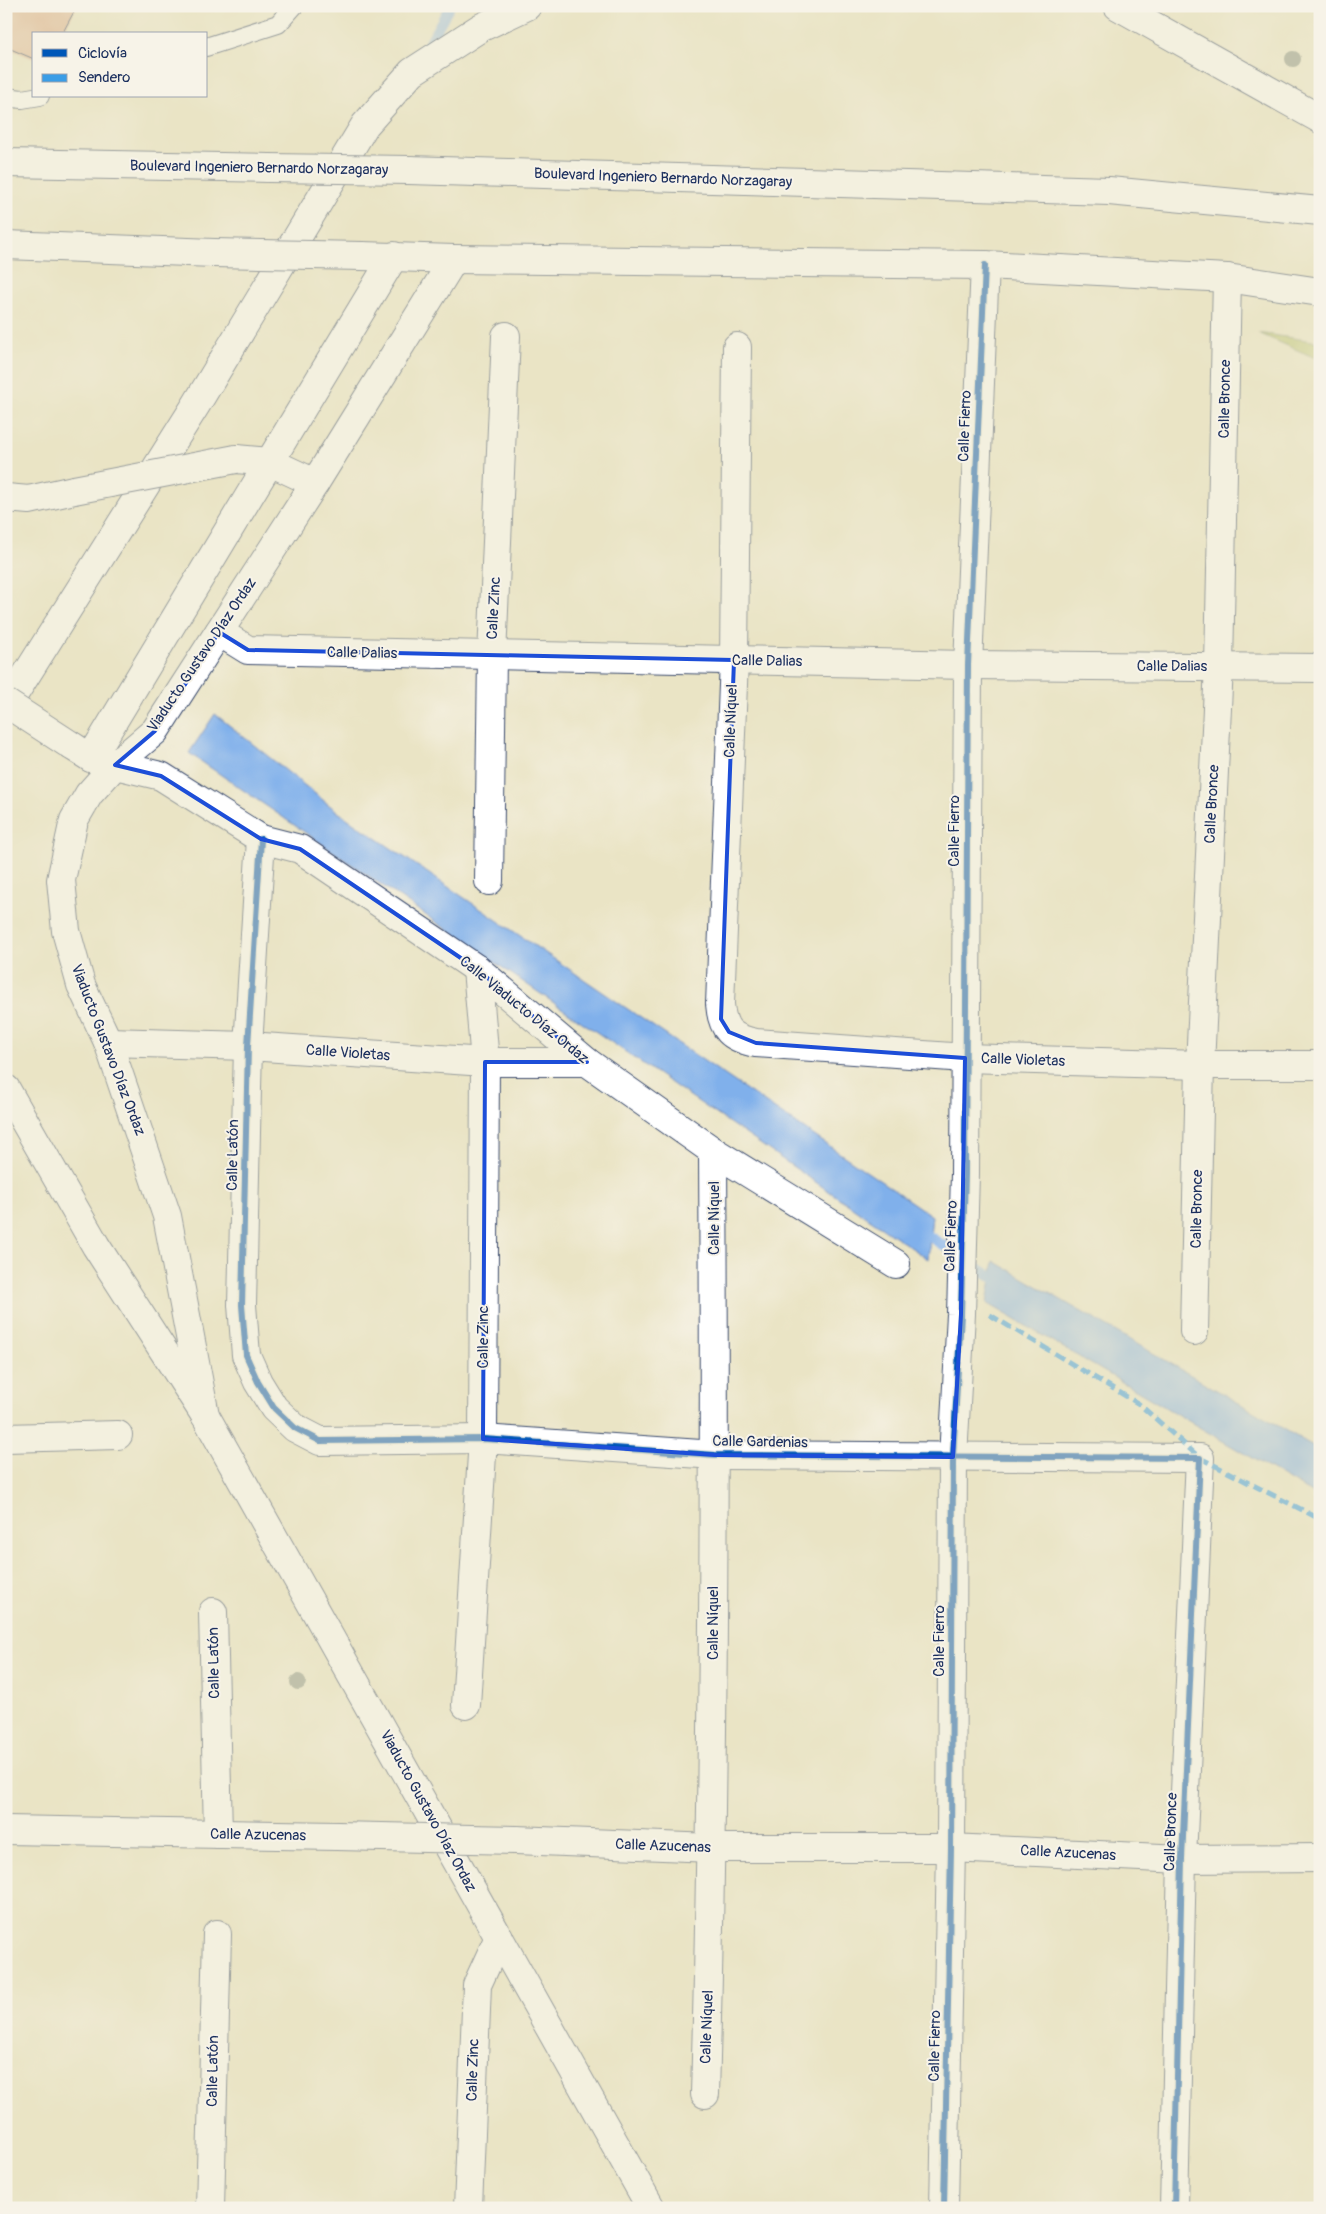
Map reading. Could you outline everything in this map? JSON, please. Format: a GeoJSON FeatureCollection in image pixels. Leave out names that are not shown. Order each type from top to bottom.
{"type":"FeatureCollection","features":[{"type":"Feature","properties":{"kind":"main road"},"geometry":{"type":"LineString","coordinates":[[6,707],[196,405],[365,125],[412,72],[480,28],[527,6]]}},
{"type":"Feature","properties":{"kind":"main road"},"geometry":{"type":"LineString","coordinates":[[1118,6],[1320,119]]}},
{"type":"Feature","properties":{"kind":"main road","name":"Boulevard Ingeniero Bernardo Norzagaray"},"geometry":{"type":"LineString","coordinates":[[6,163],[408,170],[1109,191],[1320,211]]}},
{"type":"Feature","properties":{"kind":"main road"},"geometry":{"type":"LineString","coordinates":[[6,245],[454,259],[984,265],[1227,278],[1314,288]]}},
{"type":"Feature","properties":{"kind":"main road"},"geometry":{"type":"LineString","coordinates":[[93,756],[394,256]]}},
{"type":"Feature","properties":{"kind":"main road","name":"Viaducto Gustavo Díaz Ordaz"},"geometry":{"type":"LineString","coordinates":[[205,1415],[167,1216],[108,1042],[81,985],[66,931],[61,880],[74,820],[89,794],[93,756],[154,731],[315,483],[454,259]]}},
{"type":"Feature","properties":{"kind":"main road","name":"Calle Fierro"},"geometry":{"type":"LineString","coordinates":[[944,2208],[951,1848],[953,1457],[961,1314],[965,1174],[968,665],[984,265]]}},
{"type":"Feature","properties":{"kind":"main road","name":"Calle Bronce"},"geometry":{"type":"LineString","coordinates":[[1194,1331],[1200,1065],[1219,666],[1227,278]]}},
{"type":"Feature","properties":{"kind":"main road","name":"Calle Zinc"},"geometry":{"type":"LineString","coordinates":[[489,881],[492,656],[506,336]]}},
{"type":"Feature","properties":{"kind":"main road","name":"Calle Níquel"},"geometry":{"type":"LineString","coordinates":[[729,1032],[721,1019],[720,1004],[734,660],[737,347]]}},
{"type":"Feature","properties":{"kind":"main road"},"geometry":{"type":"LineString","coordinates":[[6,498],[29,500],[236,459],[270,462],[315,483]]}},
{"type":"Feature","properties":{"kind":"main road","name":"Calle Dalias"},"geometry":{"type":"LineString","coordinates":[[219,632],[248,650],[968,665],[1320,668]]}},
{"type":"Feature","properties":{"kind":"main road","name":"Calle Viaducto Díaz Ordaz"},"geometry":{"type":"LineString","coordinates":[[6,703],[93,756],[161,776],[261,839],[300,849],[477,969],[587,1062],[714,1151],[896,1264]]}},
{"type":"Feature","properties":{"kind":"main road","name":"Calle Latón"},"geometry":{"type":"LineString","coordinates":[[261,839],[248,1046],[242,1305],[246,1355],[258,1382],[274,1408],[295,1428],[320,1440]]}},
{"type":"Feature","properties":{"kind":"main road","name":"Calle Zinc"},"geometry":{"type":"LineString","coordinates":[[466,1705],[482,1439],[485,1062],[477,969]]}},
{"type":"Feature","properties":{"kind":"main road","name":"Calle Violetas"},"geometry":{"type":"LineString","coordinates":[[729,1032],[740,1040],[756,1043],[965,1058],[1200,1065],[1320,1065]]}},
{"type":"Feature","properties":{"kind":"main road","name":"Calle Violetas"},"geometry":{"type":"LineString","coordinates":[[108,1042],[248,1046],[485,1062],[587,1062]]}},
{"type":"Feature","properties":{"kind":"main road","name":"Viaducto Gustavo Díaz Ordaz"},"geometry":{"type":"LineString","coordinates":[[6,1089],[96,1246],[205,1415],[651,2208]]}},
{"type":"Feature","properties":{"kind":"main road","name":"Calle Níquel"},"geometry":{"type":"LineString","coordinates":[[705,2094],[712,1848],[714,1151]]}},
{"type":"Feature","properties":{"kind":"main road"},"geometry":{"type":"LineString","coordinates":[[6,1438],[118,1435]]}},
{"type":"Feature","properties":{"kind":"main road","name":"Calle Gardenias"},"geometry":{"type":"LineString","coordinates":[[320,1440],[482,1439],[714,1455],[1200,1458]]}},
{"type":"Feature","properties":{"kind":"main road","name":"Calle Bronce"},"geometry":{"type":"LineString","coordinates":[[1174,2208],[1182,1858],[1200,1458]]}},
{"type":"Feature","properties":{"kind":"main road","name":"Calle Latón"},"geometry":{"type":"LineString","coordinates":[[213,1612],[218,1834]]}},
{"type":"Feature","properties":{"kind":"main road","name":"Calle Azucenas"},"geometry":{"type":"LineString","coordinates":[[6,1830],[516,1840],[712,1848],[951,1848],[1182,1858],[1320,1858]]}},
{"type":"Feature","properties":{"kind":"main road","name":"Calle Latón"},"geometry":{"type":"LineString","coordinates":[[210,2208],[217,1934]]}},
{"type":"Feature","properties":{"kind":"main road","name":"Calle Zinc"},"geometry":{"type":"LineString","coordinates":[[468,2208],[477,1985],[499,1937]]}},
{"type":"Feature","properties":{"kind":"lane"},"geometry":{"type":"LineString","coordinates":[[208,46],[278,24],[294,6]]}},
{"type":"Feature","properties":{"kind":"lane"},"geometry":{"type":"LineString","coordinates":[[6,97],[22,99],[32,97]]}},
{"type":"Feature","properties":{"kind":"highlighted area"},"geometry":{"type":"Polygon","coordinates":[[[219,632],[248,650],[734,660],[721,1019],[729,1032],[756,1043],[965,1058],[961,1314],[953,1457],[715,1455],[483,1439],[485,1062],[587,1062],[477,969],[300,849],[261,839],[161,776],[115,765],[155,731],[219,632]]]}},
{"type":"Feature","properties":{"kind":"green space"},"geometry":{"type":"Polygon","coordinates":[[[1258,333],[1320,342],[1320,360],[1258,333]]]}},
{"type":"Feature","properties":{"kind":"water"},"geometry":{"type":"Polygon","coordinates":[[[215,714],[338,812],[932,1216],[928,1259],[189,753],[215,714]]]}},
{"type":"Feature","properties":{"kind":"water"},"geometry":{"type":"Polygon","coordinates":[[[994,1261],[1320,1450],[1320,1498],[987,1303],[994,1261]]]}},
{"type":"Feature","properties":{"kind":"building"},"geometry":{"type":"Polygon","coordinates":[[[6,6],[77,6],[63,32],[32,32],[32,58],[6,47],[6,6]]]}},
{"type":"Feature","properties":{"kind":"waterway"},"geometry":{"type":"LineString","coordinates":[[421,57],[450,6]]}},
{"type":"Feature","properties":{"kind":"waterway"},"geometry":{"type":"LineString","coordinates":[[921,1231],[1003,1284]]}},
{"type":"Feature","properties":{"kind":"marked path"},"geometry":{"type":"LineString","coordinates":[[990,1315],[1139,1404],[1200,1458],[1320,1519]]}},
{"type":"Feature","properties":{"kind":"cycle path"},"geometry":{"type":"LineString","coordinates":[[944,2208],[951,1848],[953,1457],[961,1314],[965,1174],[968,665],[985,265]]}},
{"type":"Feature","properties":{"kind":"cycle path"},"geometry":{"type":"LineString","coordinates":[[261,839],[248,1046],[242,1305],[246,1355],[258,1382],[274,1408],[295,1428],[320,1441],[483,1439],[715,1455],[1200,1458],[1182,1859],[1174,2208]]}}]}
